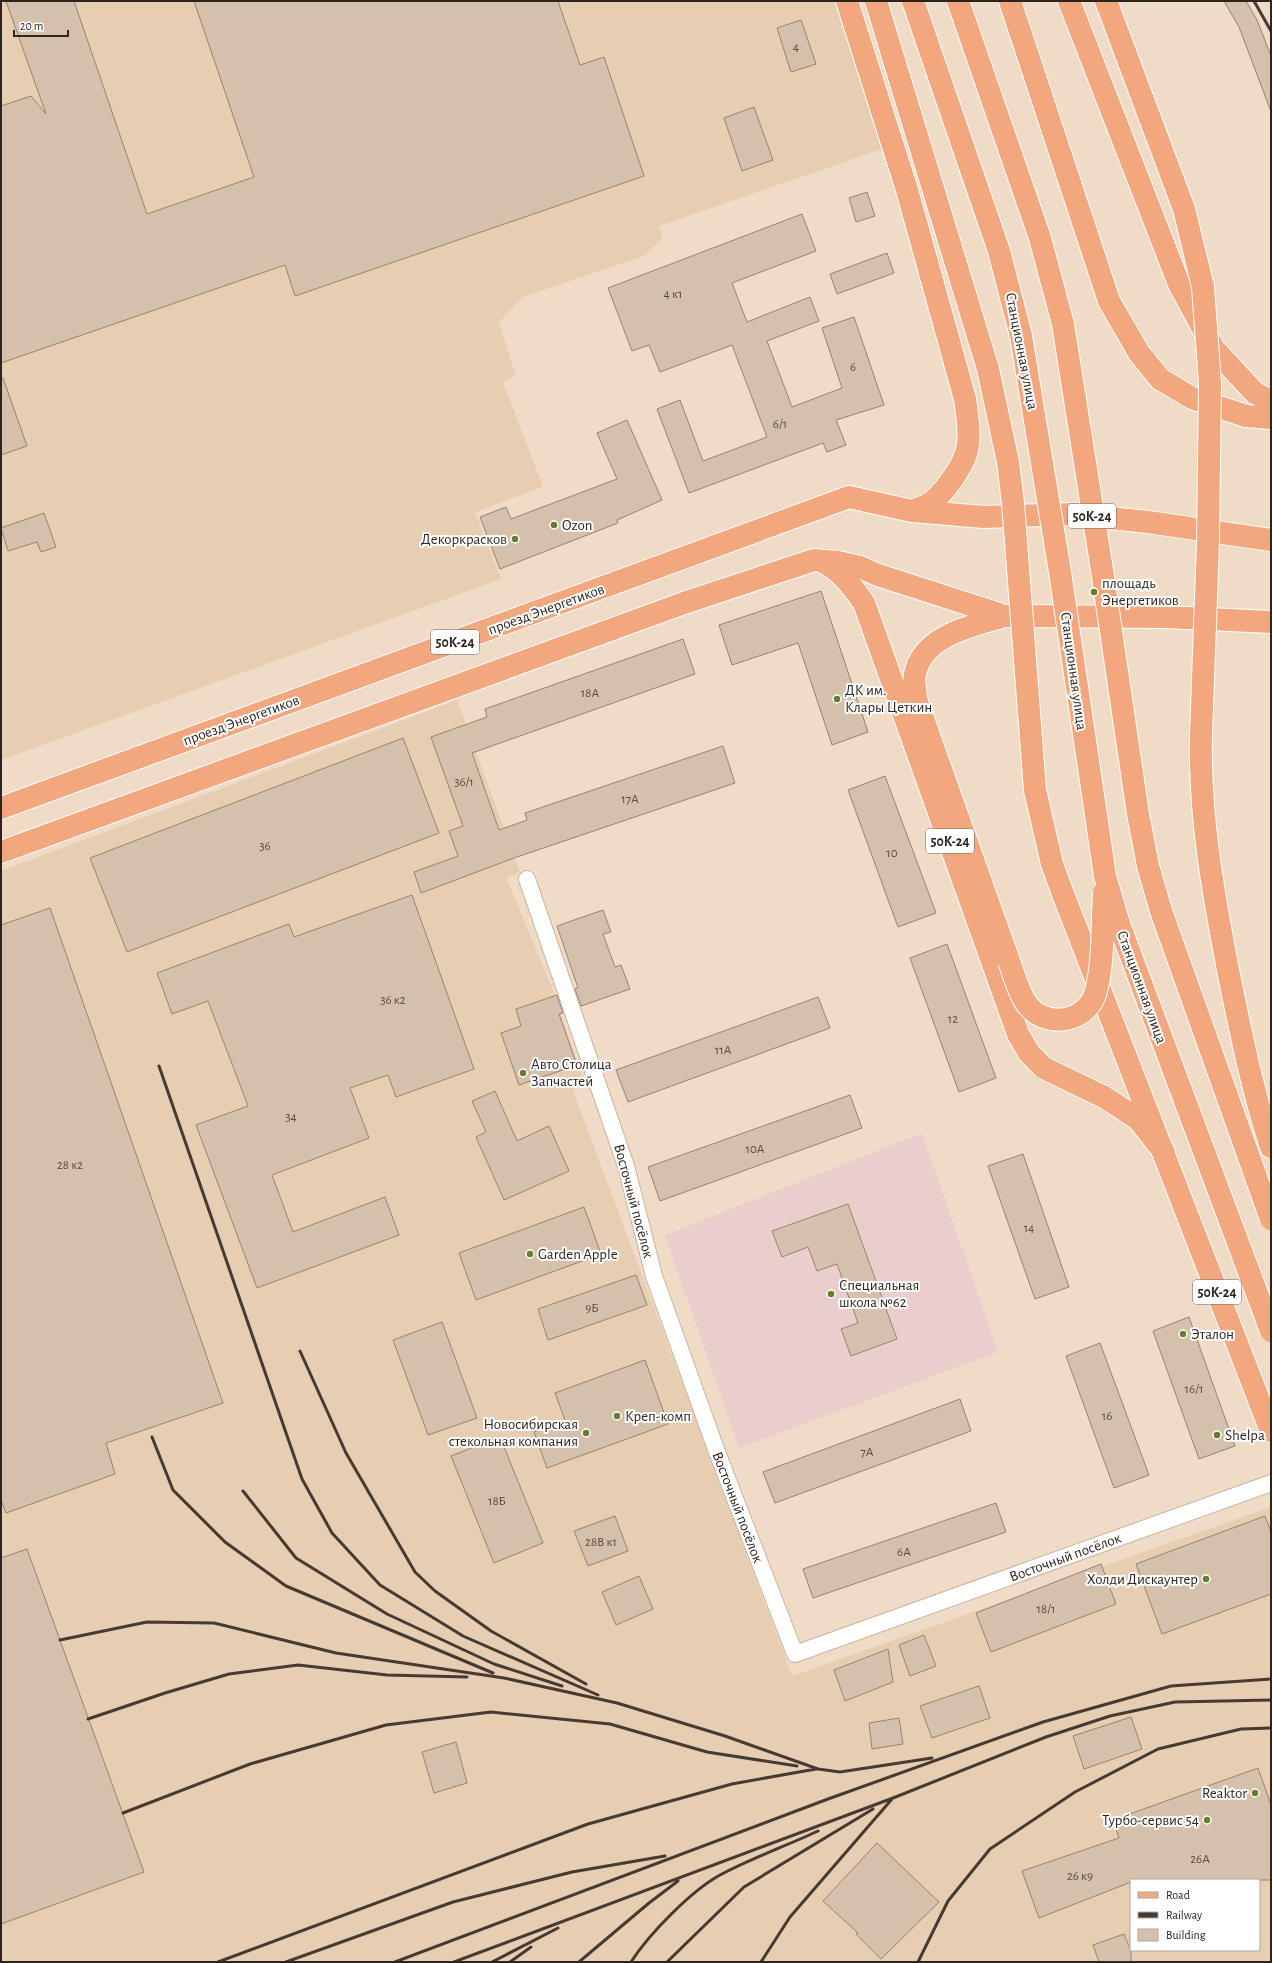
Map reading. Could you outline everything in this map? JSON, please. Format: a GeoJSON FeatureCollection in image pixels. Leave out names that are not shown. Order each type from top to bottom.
{"type":"FeatureCollection","features":[{"type":"Feature","properties":{"kind":"main road"},"geometry":{"type":"LineString","coordinates":[[847,1],[908,190],[965,399],[968,426],[968,447],[958,471],[941,493],[929,504],[912,511]]}},
{"type":"Feature","properties":{"kind":"main road"},"geometry":{"type":"LineString","coordinates":[[876,1],[977,332],[991,385],[1008,462],[1013,503],[1035,790],[1048,851],[1063,894],[1164,1152]]}},
{"type":"Feature","properties":{"kind":"main road","name":"Станционная улица"},"geometry":{"type":"LineString","coordinates":[[913,1],[999,251],[1021,336],[1058,564],[1105,876],[1119,924],[1271,1331]]}},
{"type":"Feature","properties":{"kind":"main road"},"geometry":{"type":"LineString","coordinates":[[958,1],[1040,238],[1063,324],[1102,570],[1138,814],[1148,866],[1161,911],[1271,1219]]}},
{"type":"Feature","properties":{"kind":"main road"},"geometry":{"type":"LineString","coordinates":[[1010,1],[1109,301],[1139,353],[1160,379],[1192,398],[1246,416],[1271,418]]}},
{"type":"Feature","properties":{"kind":"main road"},"geometry":{"type":"LineString","coordinates":[[1069,1],[1179,284],[1214,349],[1255,393],[1271,401]]}},
{"type":"Feature","properties":{"kind":"main road"},"geometry":{"type":"LineString","coordinates":[[1106,1],[1184,209],[1204,287],[1210,383],[1208,543],[1201,735],[1203,818],[1218,921],[1238,1019],[1271,1147]]}},
{"type":"Feature","properties":{"kind":"main road","name":"проезд Энергетиков"},"geometry":{"type":"LineString","coordinates":[[1,808],[849,497],[912,511]]}},
{"type":"Feature","properties":{"kind":"main road","name":"50К-24"},"geometry":{"type":"LineString","coordinates":[[912,511],[984,517],[1071,514],[1148,522],[1271,540]]}},
{"type":"Feature","properties":{"kind":"main road","name":"50К-24"},"geometry":{"type":"LineString","coordinates":[[1,852],[684,603],[814,560],[860,567],[878,575],[1005,616],[1165,617],[1271,622]]}},
{"type":"Feature","properties":{"kind":"main road","name":"50К-24"},"geometry":{"type":"LineString","coordinates":[[820,561],[835,569],[851,583],[864,603],[1018,1034],[1029,1053],[1044,1068],[1104,1097],[1138,1118],[1164,1152],[1271,1431]]}},
{"type":"Feature","properties":{"kind":"main road"},"geometry":{"type":"LineString","coordinates":[[1005,616],[964,629],[929,647],[919,660],[914,676],[916,699],[1009,961],[1026,1004],[1038,1015],[1056,1021],[1073,1018],[1087,1008],[1096,992],[1099,974],[1105,876]]}},
{"type":"Feature","properties":{"kind":"street","name":"Восточный посёлок"},"geometry":{"type":"LineString","coordinates":[[527,879],[626,1166],[654,1276],[717,1452],[795,1654],[1271,1483]]}},
{"type":"Feature","properties":{"kind":"shaded area"},"geometry":{"type":"Polygon","coordinates":[[[1,1],[841,1],[885,148],[659,226],[662,239],[644,256],[523,297],[499,322],[516,376],[503,382],[543,487],[475,512],[501,579],[1,760],[1,1]]]}},
{"type":"Feature","properties":{"kind":"shaded area"},"geometry":{"type":"Polygon","coordinates":[[[457,700],[520,872],[506,877],[554,993],[581,1074],[573,1091],[792,1676],[1271,1507],[1271,1962],[1,1962],[1,871],[457,700]]]}},
{"type":"Feature","properties":{"kind":"shaded area","name":"Специальная школа №62"},"geometry":{"type":"Polygon","coordinates":[[[922,1133],[998,1352],[739,1448],[665,1235],[922,1133]]]}},
{"type":"Feature","properties":{"kind":"building"},"geometry":{"type":"Polygon","coordinates":[[[6,1],[74,1],[147,214],[254,177],[194,1],[558,1],[580,65],[604,57],[644,176],[295,296],[285,265],[1,363],[1,106],[31,96],[46,114],[6,1]]]}},
{"type":"Feature","properties":{"kind":"building"},"geometry":{"type":"Polygon","coordinates":[[[1224,1],[1246,1],[1257,20],[1271,56],[1271,109],[1239,27],[1224,1]]]}},
{"type":"Feature","properties":{"kind":"building"},"geometry":{"type":"Polygon","coordinates":[[[801,20],[816,64],[791,72],[777,28],[801,20]]]}},
{"type":"Feature","properties":{"kind":"building"},"geometry":{"type":"Polygon","coordinates":[[[754,107],[773,160],[742,171],[724,118],[754,107]]]}},
{"type":"Feature","properties":{"kind":"building"},"geometry":{"type":"Polygon","coordinates":[[[867,192],[875,216],[856,222],[849,198],[867,192]]]}},
{"type":"Feature","properties":{"kind":"building"},"geometry":{"type":"Polygon","coordinates":[[[802,214],[816,251],[732,283],[747,322],[810,297],[819,321],[767,341],[792,407],[842,388],[822,328],[854,317],[884,405],[836,420],[846,445],[827,452],[823,443],[689,493],[657,409],[680,400],[703,461],[767,437],[732,345],[660,372],[649,345],[632,351],[608,288],[802,214]]]}},
{"type":"Feature","properties":{"kind":"building"},"geometry":{"type":"Polygon","coordinates":[[[887,253],[894,273],[837,294],[830,274],[887,253]]]}},
{"type":"Feature","properties":{"kind":"building"},"geometry":{"type":"Polygon","coordinates":[[[3,378],[27,446],[1,455],[1,379],[3,378]]]}},
{"type":"Feature","properties":{"kind":"building"},"geometry":{"type":"Polygon","coordinates":[[[627,420],[662,500],[617,520],[618,523],[500,569],[480,517],[506,507],[511,519],[617,479],[597,433],[627,420]]]}},
{"type":"Feature","properties":{"kind":"building"},"geometry":{"type":"Polygon","coordinates":[[[44,513],[56,547],[41,552],[37,542],[8,551],[1,528],[44,513]]]}},
{"type":"Feature","properties":{"kind":"building","name":"ДК им. Клары Цеткин"},"geometry":{"type":"Polygon","coordinates":[[[821,591],[868,732],[832,745],[798,643],[732,665],[719,625],[821,591]]]}},
{"type":"Feature","properties":{"kind":"building"},"geometry":{"type":"Polygon","coordinates":[[[683,639],[695,674],[472,753],[499,830],[527,820],[525,813],[723,746],[735,783],[514,858],[421,893],[414,872],[458,856],[449,831],[463,826],[431,737],[487,717],[485,709],[683,639]]]}},
{"type":"Feature","properties":{"kind":"building"},"geometry":{"type":"Polygon","coordinates":[[[403,738],[439,833],[127,952],[90,858],[403,738]]]}},
{"type":"Feature","properties":{"kind":"building"},"geometry":{"type":"Polygon","coordinates":[[[885,776],[936,913],[898,927],[848,790],[885,776]]]}},
{"type":"Feature","properties":{"kind":"building"},"geometry":{"type":"Polygon","coordinates":[[[412,895],[474,1069],[396,1097],[388,1075],[350,1088],[369,1138],[272,1175],[293,1232],[385,1197],[399,1235],[257,1288],[196,1125],[248,1106],[208,1001],[172,1014],[157,973],[289,924],[294,937],[412,895]]]}},
{"type":"Feature","properties":{"kind":"building"},"geometry":{"type":"Polygon","coordinates":[[[50,908],[223,1403],[106,1443],[115,1474],[6,1513],[1,1500],[1,925],[50,908]]]}},
{"type":"Feature","properties":{"kind":"building"},"geometry":{"type":"Polygon","coordinates":[[[603,910],[611,932],[603,934],[615,967],[621,965],[630,989],[581,1006],[575,989],[578,988],[557,926],[603,910]]]}},
{"type":"Feature","properties":{"kind":"building"},"geometry":{"type":"Polygon","coordinates":[[[947,944],[996,1078],[959,1092],[910,958],[947,944]]]}},
{"type":"Feature","properties":{"kind":"building"},"geometry":{"type":"Polygon","coordinates":[[[557,995],[563,1013],[559,1014],[577,1065],[519,1085],[501,1033],[521,1026],[516,1009],[557,995]]]}},
{"type":"Feature","properties":{"kind":"building"},"geometry":{"type":"Polygon","coordinates":[[[818,997],[830,1028],[628,1102],[616,1070],[818,997]]]}},
{"type":"Feature","properties":{"kind":"building"},"geometry":{"type":"Polygon","coordinates":[[[495,1091],[517,1141],[549,1126],[569,1171],[504,1200],[476,1137],[486,1132],[472,1101],[495,1091]]]}},
{"type":"Feature","properties":{"kind":"building"},"geometry":{"type":"Polygon","coordinates":[[[850,1095],[862,1128],[660,1201],[648,1167],[850,1095]]]}},
{"type":"Feature","properties":{"kind":"building"},"geometry":{"type":"Polygon","coordinates":[[[1023,1154],[1069,1287],[1035,1299],[988,1166],[1023,1154]]]}},
{"type":"Feature","properties":{"kind":"building"},"geometry":{"type":"Polygon","coordinates":[[[848,1204],[897,1339],[851,1356],[841,1329],[858,1323],[837,1264],[817,1271],[808,1247],[782,1257],[772,1231],[848,1204]]]}},
{"type":"Feature","properties":{"kind":"building","name":"Garden Apple"},"geometry":{"type":"Polygon","coordinates":[[[584,1207],[601,1254],[476,1300],[459,1253],[584,1207]]]}},
{"type":"Feature","properties":{"kind":"building"},"geometry":{"type":"Polygon","coordinates":[[[636,1275],[647,1305],[548,1340],[538,1309],[636,1275]]]}},
{"type":"Feature","properties":{"kind":"building"},"geometry":{"type":"Polygon","coordinates":[[[1189,1317],[1235,1446],[1199,1459],[1153,1331],[1189,1317]]]}},
{"type":"Feature","properties":{"kind":"building"},"geometry":{"type":"Polygon","coordinates":[[[442,1322],[477,1418],[428,1435],[393,1340],[442,1322]]]}},
{"type":"Feature","properties":{"kind":"building"},"geometry":{"type":"Polygon","coordinates":[[[1100,1343],[1149,1475],[1114,1488],[1066,1356],[1100,1343]]]}},
{"type":"Feature","properties":{"kind":"building"},"geometry":{"type":"Polygon","coordinates":[[[645,1360],[668,1424],[547,1468],[534,1432],[565,1420],[555,1393],[645,1360]]]}},
{"type":"Feature","properties":{"kind":"building"},"geometry":{"type":"Polygon","coordinates":[[[960,1399],[971,1431],[775,1503],[763,1472],[960,1399]]]}},
{"type":"Feature","properties":{"kind":"building"},"geometry":{"type":"Polygon","coordinates":[[[500,1437],[543,1543],[494,1563],[451,1456],[500,1437]]]}},
{"type":"Feature","properties":{"kind":"building"},"geometry":{"type":"Polygon","coordinates":[[[996,1503],[1006,1532],[813,1598],[803,1569],[996,1503]]]}},
{"type":"Feature","properties":{"kind":"building"},"geometry":{"type":"Polygon","coordinates":[[[615,1516],[628,1551],[588,1566],[574,1531],[615,1516]]]}},
{"type":"Feature","properties":{"kind":"building","name":"Холди Дискаунтер"},"geometry":{"type":"Polygon","coordinates":[[[1265,1516],[1271,1532],[1271,1594],[1162,1634],[1136,1564],[1265,1516]]]}},
{"type":"Feature","properties":{"kind":"building"},"geometry":{"type":"Polygon","coordinates":[[[27,1549],[144,1872],[1,1924],[1,1558],[27,1549]]]}},
{"type":"Feature","properties":{"kind":"building"},"geometry":{"type":"Polygon","coordinates":[[[1101,1564],[1116,1604],[991,1652],[976,1613],[1101,1564]]]}},
{"type":"Feature","properties":{"kind":"building"},"geometry":{"type":"Polygon","coordinates":[[[639,1576],[653,1609],[616,1625],[602,1592],[639,1576]]]}},
{"type":"Feature","properties":{"kind":"building"},"geometry":{"type":"Polygon","coordinates":[[[924,1635],[936,1666],[910,1676],[899,1645],[924,1635]]]}},
{"type":"Feature","properties":{"kind":"building"},"geometry":{"type":"Polygon","coordinates":[[[888,1649],[893,1682],[845,1701],[834,1670],[888,1649]]]}},
{"type":"Feature","properties":{"kind":"building"},"geometry":{"type":"Polygon","coordinates":[[[979,1686],[990,1718],[932,1738],[920,1706],[979,1686]]]}},
{"type":"Feature","properties":{"kind":"building"},"geometry":{"type":"Polygon","coordinates":[[[1131,1717],[1142,1749],[1084,1769],[1073,1736],[1131,1717]]]}},
{"type":"Feature","properties":{"kind":"building"},"geometry":{"type":"Polygon","coordinates":[[[899,1718],[903,1744],[872,1749],[869,1723],[899,1718]]]}},
{"type":"Feature","properties":{"kind":"building"},"geometry":{"type":"Polygon","coordinates":[[[456,1742],[467,1783],[434,1793],[422,1752],[456,1742]]]}},
{"type":"Feature","properties":{"kind":"building"},"geometry":{"type":"Polygon","coordinates":[[[1258,1768],[1271,1805],[1271,1880],[1130,1879],[1130,1882],[1039,1918],[1022,1871],[1119,1838],[1113,1820],[1258,1768]]]}},
{"type":"Feature","properties":{"kind":"building"},"geometry":{"type":"Polygon","coordinates":[[[877,1843],[939,1902],[881,1959],[856,1934],[858,1933],[823,1901],[877,1843]]]}},
{"type":"Feature","properties":{"kind":"building"},"geometry":{"type":"Polygon","coordinates":[[[1124,1934],[1131,1951],[1131,1962],[1099,1962],[1093,1945],[1124,1934]]]}},
{"type":"Feature","properties":{"kind":"railway"},"geometry":{"type":"LineString","coordinates":[[1254,1],[1271,31]]}},
{"type":"Feature","properties":{"kind":"railway"},"geometry":{"type":"LineString","coordinates":[[159,1066],[302,1479],[332,1533],[380,1585],[463,1636],[598,1695]]}},
{"type":"Feature","properties":{"kind":"railway"},"geometry":{"type":"LineString","coordinates":[[300,1351],[346,1453],[415,1572],[435,1591],[491,1631],[586,1684]]}},
{"type":"Feature","properties":{"kind":"railway"},"geometry":{"type":"LineString","coordinates":[[152,1437],[173,1490],[225,1542],[286,1586],[493,1673]]}},
{"type":"Feature","properties":{"kind":"railway"},"geometry":{"type":"LineString","coordinates":[[243,1491],[296,1558],[387,1614],[494,1664],[562,1686]]}},
{"type":"Feature","properties":{"kind":"railway"},"geometry":{"type":"LineString","coordinates":[[60,1640],[147,1622],[214,1623],[336,1653],[504,1678],[617,1703],[725,1736],[818,1769],[840,1772],[932,1758]]}},
{"type":"Feature","properties":{"kind":"railway"},"geometry":{"type":"LineString","coordinates":[[88,1719],[165,1693],[229,1674],[298,1665],[387,1675],[467,1677]]}},
{"type":"Feature","properties":{"kind":"railway"},"geometry":{"type":"LineString","coordinates":[[395,1962],[828,1799],[1043,1722],[1171,1686],[1271,1679]]}},
{"type":"Feature","properties":{"kind":"railway"},"geometry":{"type":"LineString","coordinates":[[454,1962],[893,1798],[1046,1737],[1110,1716],[1175,1702],[1271,1700]]}},
{"type":"Feature","properties":{"kind":"railway"},"geometry":{"type":"LineString","coordinates":[[123,1813],[250,1764],[386,1725],[491,1712],[610,1724],[707,1752],[797,1766]]}},
{"type":"Feature","properties":{"kind":"railway"},"geometry":{"type":"LineString","coordinates":[[918,1962],[948,1901],[990,1849],[1075,1792],[1158,1749],[1241,1729],[1271,1728]]}},
{"type":"Feature","properties":{"kind":"railway"},"geometry":{"type":"LineString","coordinates":[[218,1962],[588,1824],[732,1784],[816,1769]]}},
{"type":"Feature","properties":{"kind":"railway"},"geometry":{"type":"LineString","coordinates":[[761,1962],[790,1917],[892,1799]]}},
{"type":"Feature","properties":{"kind":"railway"},"geometry":{"type":"LineString","coordinates":[[667,1962],[744,1887],[873,1809]]}},
{"type":"Feature","properties":{"kind":"railway"},"geometry":{"type":"LineString","coordinates":[[631,1962],[659,1926],[696,1891],[720,1875],[744,1863],[818,1831]]}},
{"type":"Feature","properties":{"kind":"railway"},"geometry":{"type":"LineString","coordinates":[[286,1962],[453,1902],[572,1872],[665,1856]]}},
{"type":"Feature","properties":{"kind":"railway"},"geometry":{"type":"LineString","coordinates":[[579,1962],[649,1903],[678,1881]]}},
{"type":"Feature","properties":{"kind":"railway"},"geometry":{"type":"LineString","coordinates":[[492,1962],[558,1928]]}},
{"type":"Feature","properties":{"kind":"railway"},"geometry":{"type":"LineString","coordinates":[[510,1962],[531,1947]]}},
{"type":"Feature","properties":{"kind":"place","name":"Ozon"},"geometry":{"type":"Point","coordinates":[554,525]}},
{"type":"Feature","properties":{"kind":"place","name":"Декоркрасков"},"geometry":{"type":"Point","coordinates":[515,539]}},
{"type":"Feature","properties":{"kind":"place","name":"площадь Энергетиков"},"geometry":{"type":"Point","coordinates":[1094,592]}},
{"type":"Feature","properties":{"kind":"place","name":"ДК им. Клары Цеткин"},"geometry":{"type":"Point","coordinates":[837,699]}},
{"type":"Feature","properties":{"kind":"place","name":"Авто Столица Запчастей"},"geometry":{"type":"Point","coordinates":[523,1073]}},
{"type":"Feature","properties":{"kind":"place","name":"Garden Apple"},"geometry":{"type":"Point","coordinates":[530,1254]}},
{"type":"Feature","properties":{"kind":"place","name":"Специальная школа №62"},"geometry":{"type":"Point","coordinates":[831,1294]}},
{"type":"Feature","properties":{"kind":"place","name":"Эталон"},"geometry":{"type":"Point","coordinates":[1183,1334]}},
{"type":"Feature","properties":{"kind":"place","name":"Креп-комп"},"geometry":{"type":"Point","coordinates":[617,1416]}},
{"type":"Feature","properties":{"kind":"place","name":"Новосибирская стекольная компания"},"geometry":{"type":"Point","coordinates":[586,1433]}},
{"type":"Feature","properties":{"kind":"place","name":"Shelpa"},"geometry":{"type":"Point","coordinates":[1217,1435]}},
{"type":"Feature","properties":{"kind":"place","name":"Холди Дискаунтер"},"geometry":{"type":"Point","coordinates":[1206,1579]}},
{"type":"Feature","properties":{"kind":"place","name":"Reaktor"},"geometry":{"type":"Point","coordinates":[1255,1793]}},
{"type":"Feature","properties":{"kind":"place","name":"Турбо-сервис 54"},"geometry":{"type":"Point","coordinates":[1207,1820]}}]}
